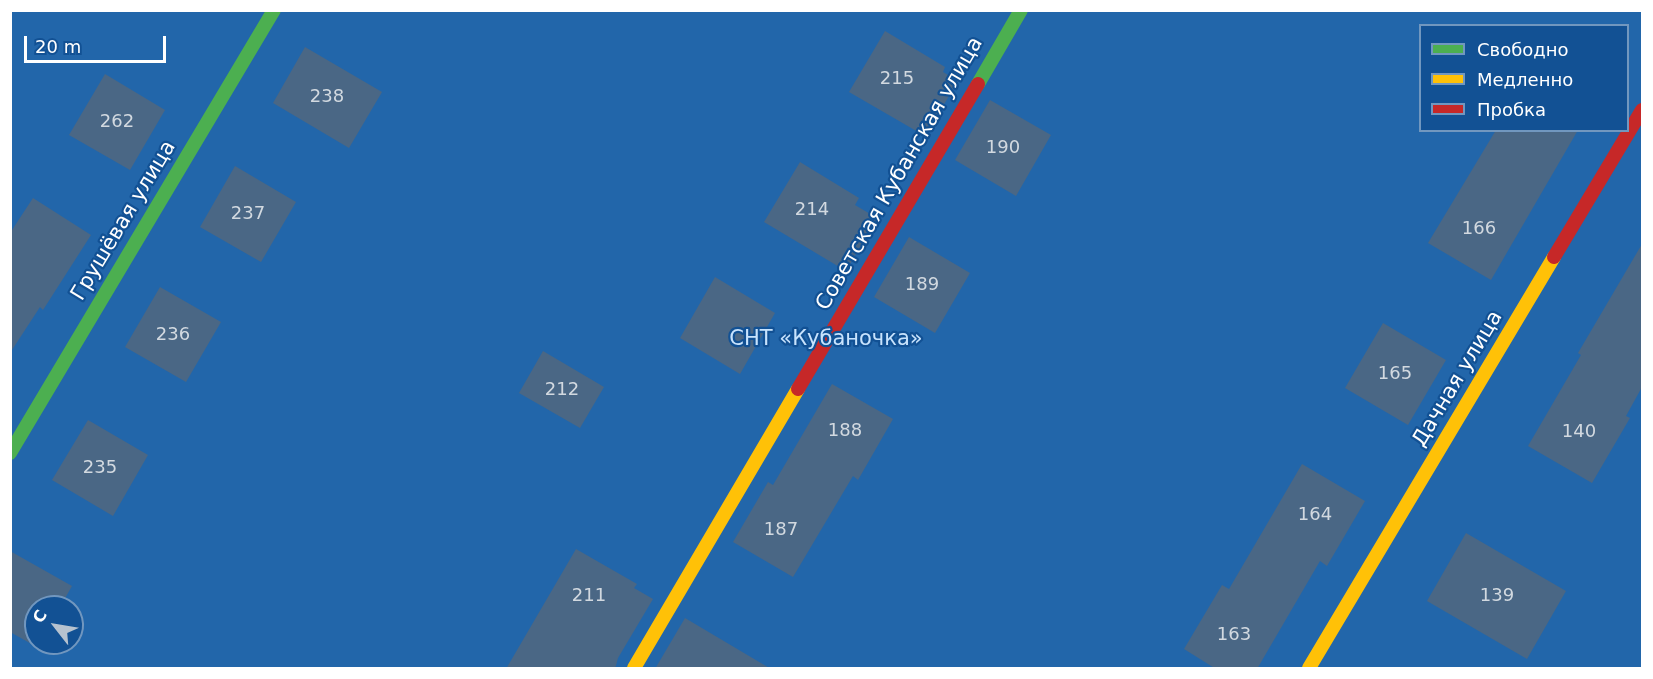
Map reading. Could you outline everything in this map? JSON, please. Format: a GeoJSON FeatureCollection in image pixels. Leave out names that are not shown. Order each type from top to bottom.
{"type":"FeatureCollection","features":[{"type":"Feature","properties":{"kind":"street","name":"Грушёвая улица"},"geometry":{"type":"LineString","coordinates":[[10,453],[274,10]]}},
{"type":"Feature","properties":{"kind":"street","name":"Советская Кубанская улица"},"geometry":{"type":"LineString","coordinates":[[634,669],[1021,10]]}},
{"type":"Feature","properties":{"kind":"street","name":"Дачная улица"},"geometry":{"type":"LineString","coordinates":[[1629,132],[1642,110]]}},
{"type":"Feature","properties":{"kind":"street","name":"Дачная улица"},"geometry":{"type":"LineString","coordinates":[[1309,669],[1629,132]]}},
{"type":"Feature","properties":{"kind":"green space","name":"СНТ «Кубаночка»"},"geometry":{"type":"Polygon","coordinates":[[[11,11],[1642,11],[1642,668],[11,668],[11,11]]]}},
{"type":"Feature","properties":{"kind":"building"},"geometry":{"type":"Polygon","coordinates":[[[885,31],[945,67],[943,72],[958,81],[925,136],[849,92],[885,31]]]}},
{"type":"Feature","properties":{"kind":"building"},"geometry":{"type":"Polygon","coordinates":[[[305,47],[382,92],[349,148],[273,103],[305,47]]]}},
{"type":"Feature","properties":{"kind":"building"},"geometry":{"type":"Polygon","coordinates":[[[105,74],[165,110],[130,170],[69,135],[105,74]]]}},
{"type":"Feature","properties":{"kind":"building"},"geometry":{"type":"Polygon","coordinates":[[[990,100],[1051,135],[1016,196],[955,160],[990,100]]]}},
{"type":"Feature","properties":{"kind":"building"},"geometry":{"type":"Polygon","coordinates":[[[1495,132],[1577,132],[1491,280],[1428,243],[1495,132]]]}},
{"type":"Feature","properties":{"kind":"building"},"geometry":{"type":"Polygon","coordinates":[[[800,162],[859,198],[855,205],[877,218],[846,271],[764,222],[800,162]]]}},
{"type":"Feature","properties":{"kind":"building"},"geometry":{"type":"Polygon","coordinates":[[[235,166],[296,202],[261,262],[200,227],[235,166]]]}},
{"type":"Feature","properties":{"kind":"building"},"geometry":{"type":"Polygon","coordinates":[[[33,198],[91,235],[43,310],[40,307],[10,353],[10,233],[33,198]]]}},
{"type":"Feature","properties":{"kind":"building"},"geometry":{"type":"Polygon","coordinates":[[[909,237],[970,273],[935,333],[874,297],[909,237]]]}},
{"type":"Feature","properties":{"kind":"building"},"geometry":{"type":"Polygon","coordinates":[[[1642,244],[1642,387],[1626,416],[1630,418],[1592,483],[1528,446],[1581,355],[1578,353],[1642,244]]]}},
{"type":"Feature","properties":{"kind":"building"},"geometry":{"type":"Polygon","coordinates":[[[715,277],[775,313],[740,374],[680,338],[715,277]]]}},
{"type":"Feature","properties":{"kind":"building"},"geometry":{"type":"Polygon","coordinates":[[[160,287],[221,322],[186,382],[125,347],[160,287]]]}},
{"type":"Feature","properties":{"kind":"building"},"geometry":{"type":"Polygon","coordinates":[[[1383,323],[1446,360],[1408,425],[1345,388],[1383,323]]]}},
{"type":"Feature","properties":{"kind":"building"},"geometry":{"type":"Polygon","coordinates":[[[543,351],[604,387],[580,428],[519,393],[543,351]]]}},
{"type":"Feature","properties":{"kind":"building"},"geometry":{"type":"Polygon","coordinates":[[[832,384],[893,419],[858,480],[853,476],[793,577],[733,542],[768,482],[773,485],[832,384]]]}},
{"type":"Feature","properties":{"kind":"building"},"geometry":{"type":"Polygon","coordinates":[[[88,420],[148,455],[113,516],[52,480],[88,420]]]}},
{"type":"Feature","properties":{"kind":"building"},"geometry":{"type":"Polygon","coordinates":[[[1302,464],[1365,501],[1327,566],[1320,561],[1257,669],[1216,669],[1184,649],[1222,585],[1229,589],[1302,464]]]}},
{"type":"Feature","properties":{"kind":"building"},"geometry":{"type":"Polygon","coordinates":[[[1466,533],[1566,591],[1527,659],[1427,601],[1466,533]]]}},
{"type":"Feature","properties":{"kind":"building"},"geometry":{"type":"Polygon","coordinates":[[[576,549],[637,584],[634,588],[653,599],[618,658],[615,669],[506,669],[576,549]]]}},
{"type":"Feature","properties":{"kind":"building"},"geometry":{"type":"Polygon","coordinates":[[[10,551],[72,586],[67,595],[24,595],[24,640],[10,632],[10,551]]]}},
{"type":"Feature","properties":{"kind":"building"},"geometry":{"type":"Polygon","coordinates":[[[685,618],[771,669],[655,669],[685,618]]]}},
{"type":"Feature","properties":{"kind":"traffic: fast"},"geometry":{"type":"LineString","coordinates":[[10,453],[274,10]]}},
{"type":"Feature","properties":{"kind":"traffic: fast"},"geometry":{"type":"LineString","coordinates":[[978,84],[1021,10]]}},
{"type":"Feature","properties":{"kind":"traffic: slow"},"geometry":{"type":"LineString","coordinates":[[1309,668],[1554,257]]}},
{"type":"Feature","properties":{"kind":"traffic: slow"},"geometry":{"type":"LineString","coordinates":[[634,668],[798,389]]}},
{"type":"Feature","properties":{"kind":"traffic: jam"},"geometry":{"type":"LineString","coordinates":[[798,389],[978,84]]}},
{"type":"Feature","properties":{"kind":"traffic: jam"},"geometry":{"type":"LineString","coordinates":[[1629,132],[1642,110]]}},
{"type":"Feature","properties":{"kind":"traffic: jam"},"geometry":{"type":"LineString","coordinates":[[1554,257],[1629,132]]}}]}
